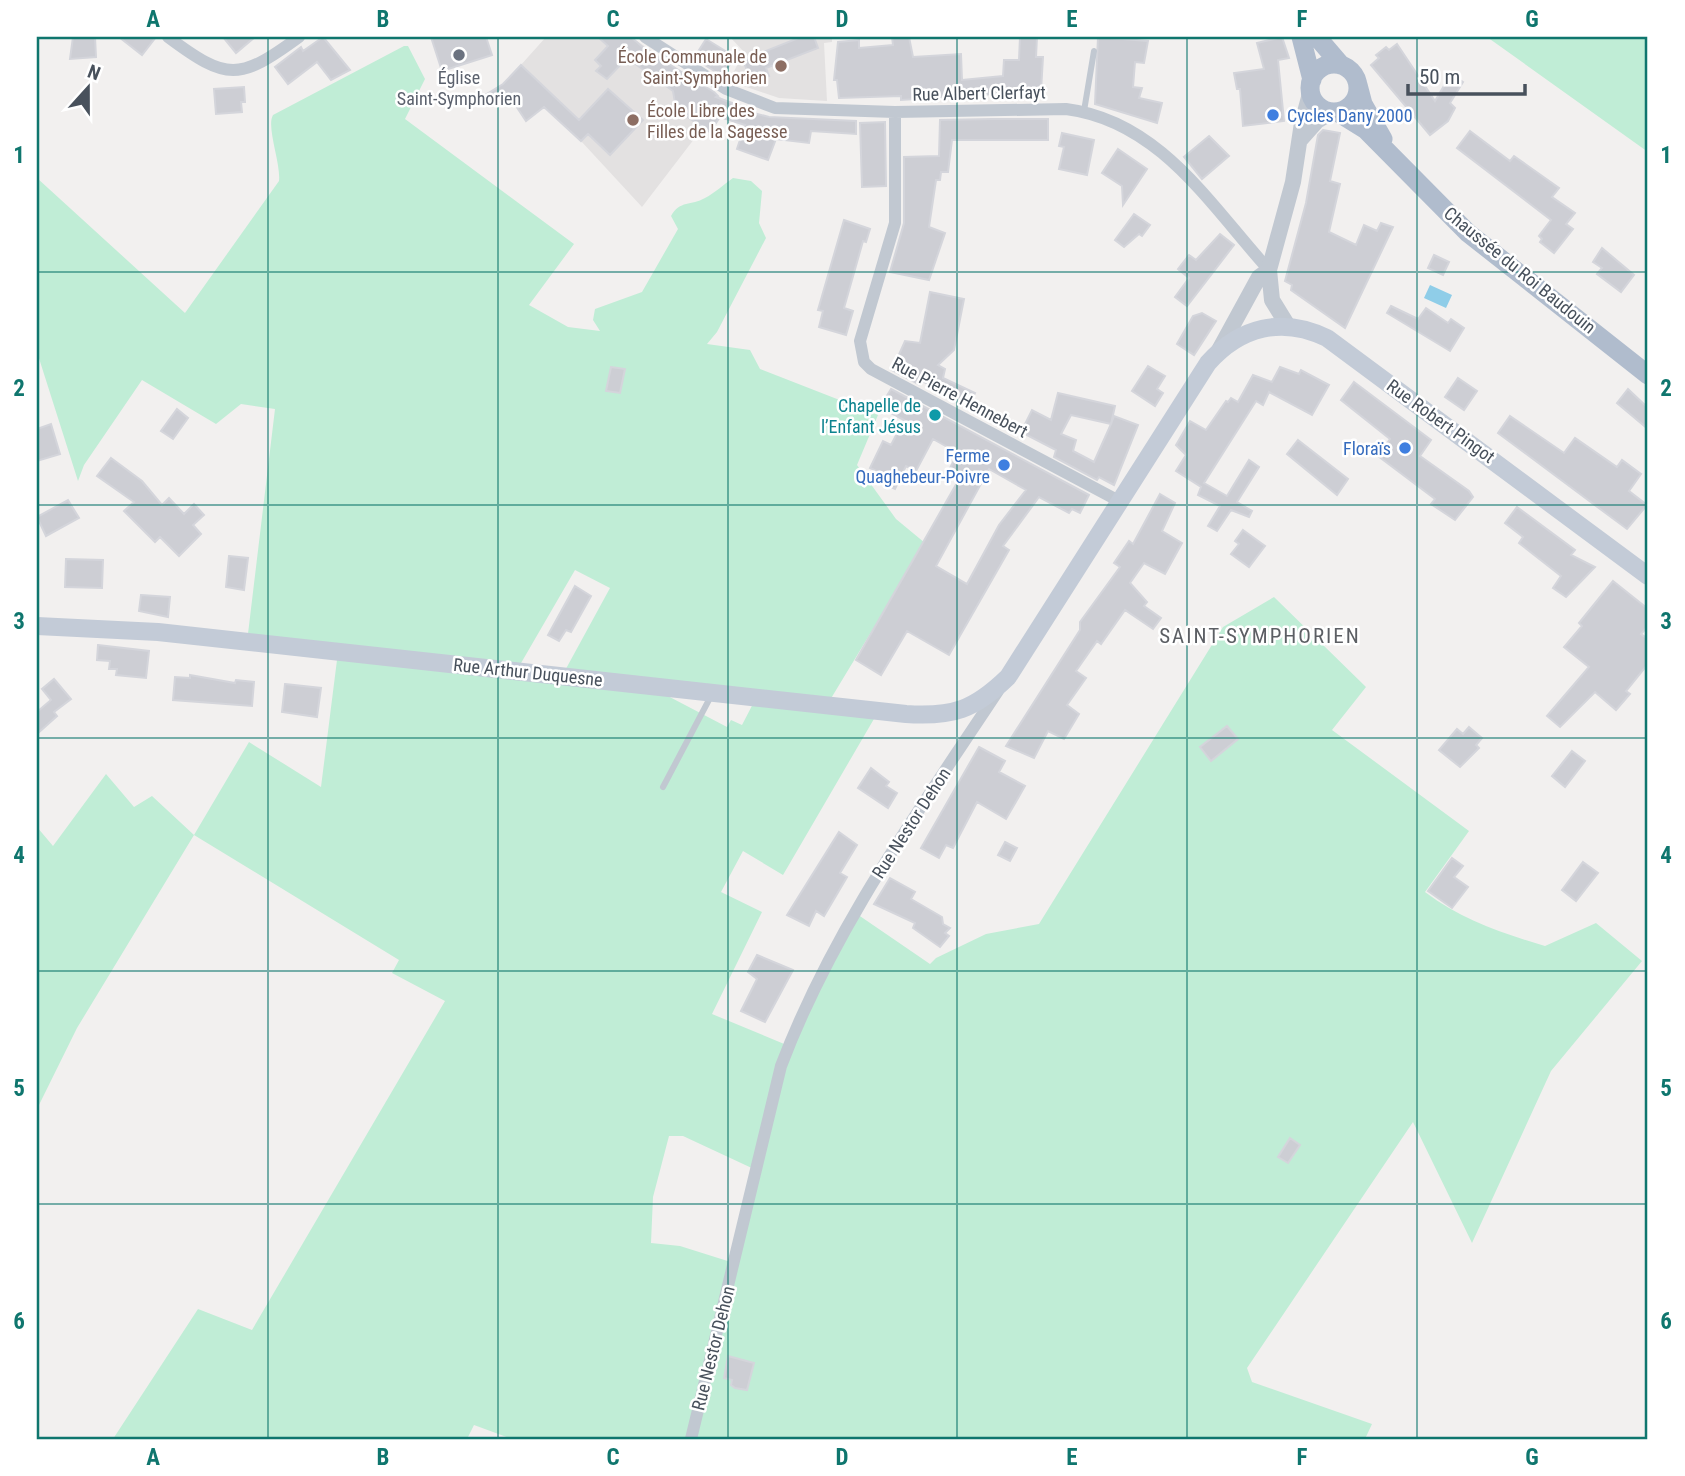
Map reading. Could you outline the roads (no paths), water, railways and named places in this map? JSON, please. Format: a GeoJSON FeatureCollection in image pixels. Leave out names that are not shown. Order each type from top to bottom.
{"type":"FeatureCollection","features":[{"type":"Feature","properties":{"kind":"main road"},"geometry":{"type":"LineString","coordinates":[[1301,37],[1318,105],[1335,112],[1353,103],[1358,85],[1352,72],[1340,65],[1317,37]]}},
{"type":"Feature","properties":{"kind":"main road"},"geometry":{"type":"LineString","coordinates":[[1311,85],[1322,68],[1340,65]]}},
{"type":"Feature","properties":{"kind":"main road","name":"Chaussée du Roi Baudouin"},"geometry":{"type":"LineString","coordinates":[[1358,85],[1363,104],[1397,160]]}},
{"type":"Feature","properties":{"kind":"main road","name":"Chaussée du Roi Baudouin"},"geometry":{"type":"LineString","coordinates":[[1335,112],[1366,130],[1468,233],[1648,374]]}},
{"type":"Feature","properties":{"kind":"main road","name":"Rue Robert Pingot"},"geometry":{"type":"LineString","coordinates":[[1218,352],[1248,331],[1268,326],[1288,326],[1326,338],[1648,576]]}},
{"type":"Feature","properties":{"kind":"main road","name":"Rue Nestor Dehon"},"geometry":{"type":"LineString","coordinates":[[1008,677],[1203,369],[1218,352]]}},
{"type":"Feature","properties":{"kind":"main road","name":"Rue Arthur Duquesne"},"geometry":{"type":"LineString","coordinates":[[37,625],[158,632],[905,715],[941,715],[976,704],[1008,677]]}},
{"type":"Feature","properties":{"kind":"street"},"geometry":{"type":"LineString","coordinates":[[168,37],[204,63],[233,70],[259,65],[299,37]]}},
{"type":"Feature","properties":{"kind":"street","name":"Rue Albert Clerfayt"},"geometry":{"type":"LineString","coordinates":[[645,37],[726,89],[775,108],[895,112],[1011,108],[1084,111],[1137,133],[1164,152],[1269,270]]}},
{"type":"Feature","properties":{"kind":"street","name":"Rue Nestor Dehon"},"geometry":{"type":"LineString","coordinates":[[1288,326],[1272,300],[1269,270],[1301,139],[1311,85]]}},
{"type":"Feature","properties":{"kind":"street","name":"Rue Pierre Hennebert"},"geometry":{"type":"LineString","coordinates":[[895,112],[895,223],[860,341],[864,362],[871,369],[1119,501]]}},
{"type":"Feature","properties":{"kind":"street"},"geometry":{"type":"LineString","coordinates":[[1301,139],[1310,127],[1335,112]]}},
{"type":"Feature","properties":{"kind":"street","name":"Rue Nestor Dehon"},"geometry":{"type":"LineString","coordinates":[[1218,352],[1259,277],[1269,270]]}},
{"type":"Feature","properties":{"kind":"street","name":"Rue Nestor Dehon"},"geometry":{"type":"LineString","coordinates":[[691,1439],[781,1066],[799,1018],[854,912],[1008,677]]}},
{"type":"Feature","properties":{"kind":"lane"},"geometry":{"type":"LineString","coordinates":[[1084,111],[1094,51]]}},
{"type":"Feature","properties":{"kind":"lane"},"geometry":{"type":"LineString","coordinates":[[663,787],[713,693]]}},
{"type":"Feature","properties":{"kind":"water"},"geometry":{"type":"Polygon","coordinates":[[[1430,285],[1452,295],[1446,308],[1424,298],[1430,285]]]}},
{"type":"Feature","properties":{"kind":"place","name":"Église Saint-Symphorien"},"geometry":{"type":"Point","coordinates":[459,55]}},
{"type":"Feature","properties":{"kind":"place","name":"École Communale de Saint-Symphorien"},"geometry":{"type":"Point","coordinates":[781,66]}},
{"type":"Feature","properties":{"kind":"place","name":"Cycles Dany 2000"},"geometry":{"type":"Point","coordinates":[1273,115]}},
{"type":"Feature","properties":{"kind":"place","name":"École Libre des Filles de la Sagesse"},"geometry":{"type":"Point","coordinates":[633,120]}},
{"type":"Feature","properties":{"kind":"place","name":"Chapelle de l’Enfant Jésus"},"geometry":{"type":"Point","coordinates":[935,415]}},
{"type":"Feature","properties":{"kind":"place","name":"Floraïs"},"geometry":{"type":"Point","coordinates":[1405,448]}},
{"type":"Feature","properties":{"kind":"place","name":"Ferme Quaghebeur-Poivre"},"geometry":{"type":"Point","coordinates":[1004,465]}},
{"type":"Feature","properties":{"kind":"district","name":"SAINT-SYMPHORIEN"},"geometry":{"type":"Point","coordinates":[1260,636]}}]}
